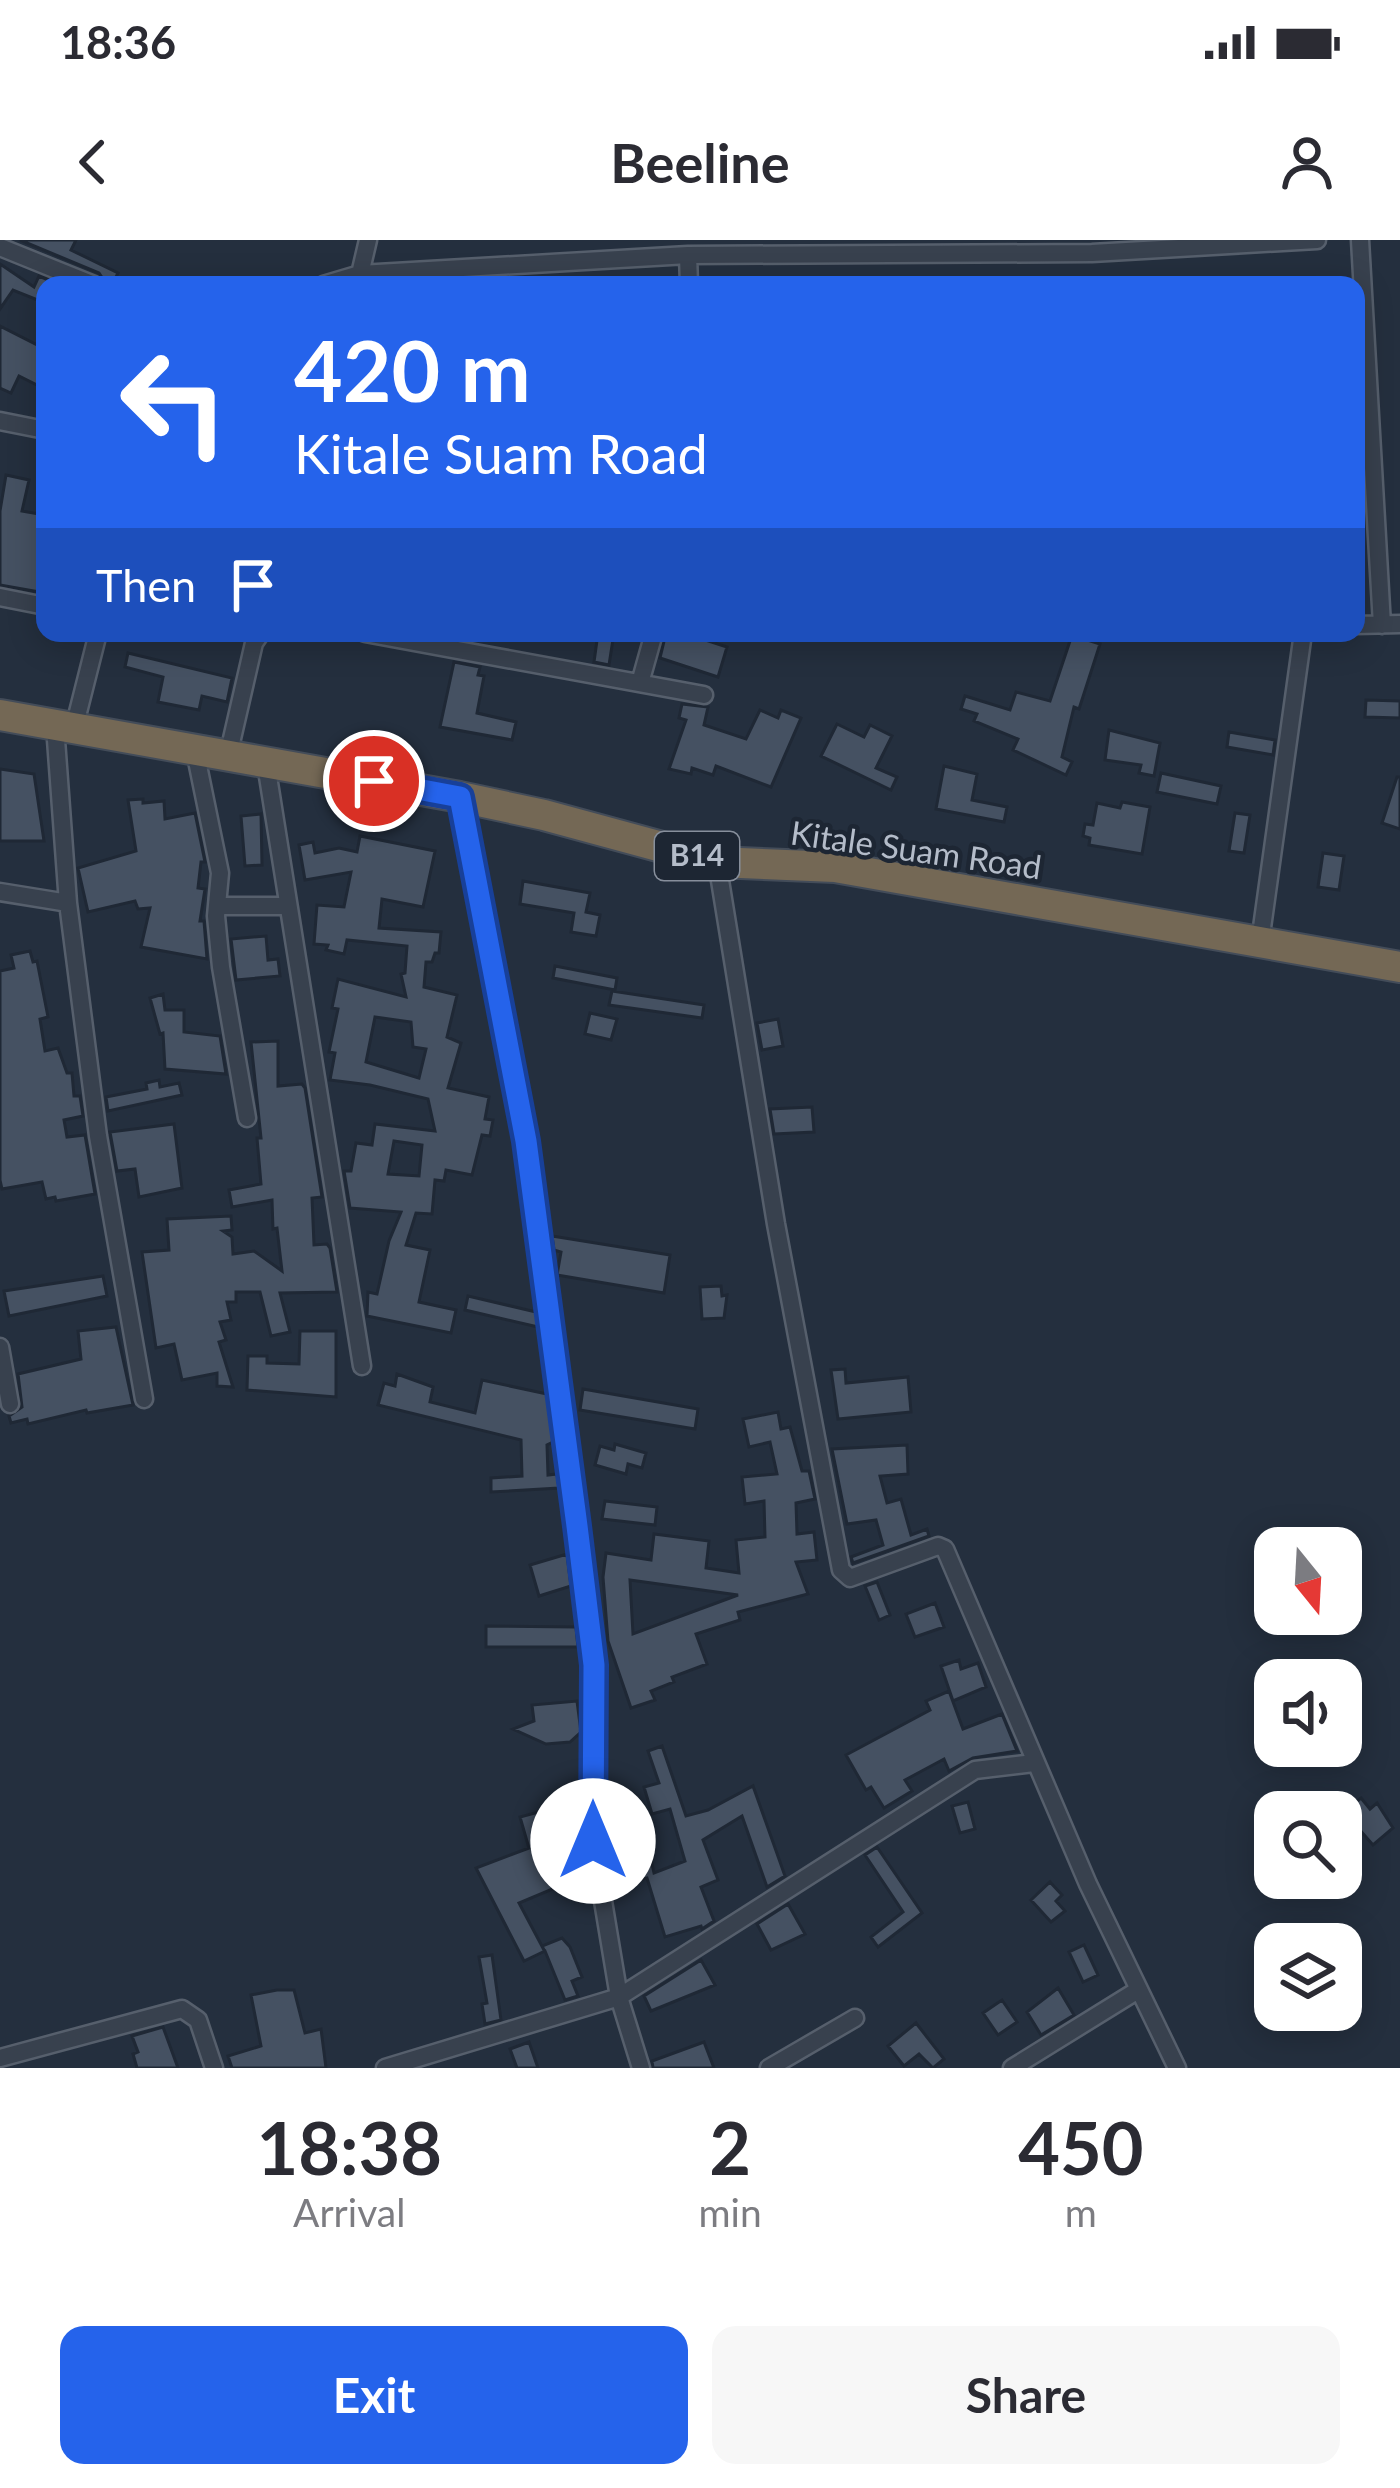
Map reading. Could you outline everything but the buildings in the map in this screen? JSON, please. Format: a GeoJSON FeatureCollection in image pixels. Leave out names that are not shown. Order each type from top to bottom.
{"type":"FeatureCollection","features":[{"type":"Feature","properties":{"kind":"highway","name":"Kitale Suam Road"},"geometry":{"type":"LineString","coordinates":[[0,716],[544,814],[717,862],[836,867],[1400,968]]}},
{"type":"Feature","properties":{"kind":"street"},"geometry":{"type":"LineString","coordinates":[[361,274],[368,240]]}},
{"type":"Feature","properties":{"kind":"street"},"geometry":{"type":"LineString","coordinates":[[354,276],[688,255],[1317,240]]}},
{"type":"Feature","properties":{"kind":"street"},"geometry":{"type":"LineString","coordinates":[[1360,240],[1361,276]]}},
{"type":"Feature","properties":{"kind":"street"},"geometry":{"type":"LineString","coordinates":[[0,247],[72,276]]}},
{"type":"Feature","properties":{"kind":"street"},"geometry":{"type":"LineString","coordinates":[[688,255],[689,276]]}},
{"type":"Feature","properties":{"kind":"street"},"geometry":{"type":"LineString","coordinates":[[0,421],[36,428]]}},
{"type":"Feature","properties":{"kind":"street"},"geometry":{"type":"LineString","coordinates":[[1365,425],[1391,624]]}},
{"type":"Feature","properties":{"kind":"street"},"geometry":{"type":"LineString","coordinates":[[0,597],[36,604]]}},
{"type":"Feature","properties":{"kind":"street"},"geometry":{"type":"LineString","coordinates":[[95,642],[64,727],[68,903],[98,1136],[144,1399]]}},
{"type":"Feature","properties":{"kind":"street"},"geometry":{"type":"LineString","coordinates":[[228,756],[255,642]]}},
{"type":"Feature","properties":{"kind":"street"},"geometry":{"type":"LineString","coordinates":[[414,642],[704,695]]}},
{"type":"Feature","properties":{"kind":"street"},"geometry":{"type":"LineString","coordinates":[[640,683],[651,642]]}},
{"type":"Feature","properties":{"kind":"street"},"geometry":{"type":"LineString","coordinates":[[1260,942],[1303,642]]}},
{"type":"Feature","properties":{"kind":"street"},"geometry":{"type":"LineString","coordinates":[[195,751],[220,873],[221,967],[247,1118]]}},
{"type":"Feature","properties":{"kind":"street"},"geometry":{"type":"LineString","coordinates":[[266,764],[362,1366]]}},
{"type":"Feature","properties":{"kind":"street"},"geometry":{"type":"LineString","coordinates":[[460,797],[526,1141],[594,1665],[593,1841],[619,1997],[641,2068]]}},
{"type":"Feature","properties":{"kind":"street"},"geometry":{"type":"LineString","coordinates":[[717,862],[776,1224],[841,1570],[850,1579],[938,1546],[945,1550],[1034,1763],[1177,2068]]}},
{"type":"Feature","properties":{"kind":"street"},"geometry":{"type":"LineString","coordinates":[[0,892],[68,903]]}},
{"type":"Feature","properties":{"kind":"street"},"geometry":{"type":"LineString","coordinates":[[218,906],[287,906]]}},
{"type":"Feature","properties":{"kind":"street"},"geometry":{"type":"LineString","coordinates":[[0,1346],[10,1404]]}},
{"type":"Feature","properties":{"kind":"street"},"geometry":{"type":"LineString","coordinates":[[385,2068],[619,1997],[959,1779],[975,1770],[1034,1763]]}},
{"type":"Feature","properties":{"kind":"street"},"geometry":{"type":"LineString","coordinates":[[1012,2068],[1138,1990]]}},
{"type":"Feature","properties":{"kind":"street"},"geometry":{"type":"LineString","coordinates":[[0,2058],[182,2009],[199,2020],[214,2068]]}},
{"type":"Feature","properties":{"kind":"street"},"geometry":{"type":"LineString","coordinates":[[769,2068],[855,2018]]}},
{"type":"Feature","properties":{"kind":"route"},"geometry":{"type":"LineString","coordinates":[[374,781],[460,797],[526,1141],[577,1526],[594,1665],[593,1841]]}}]}
